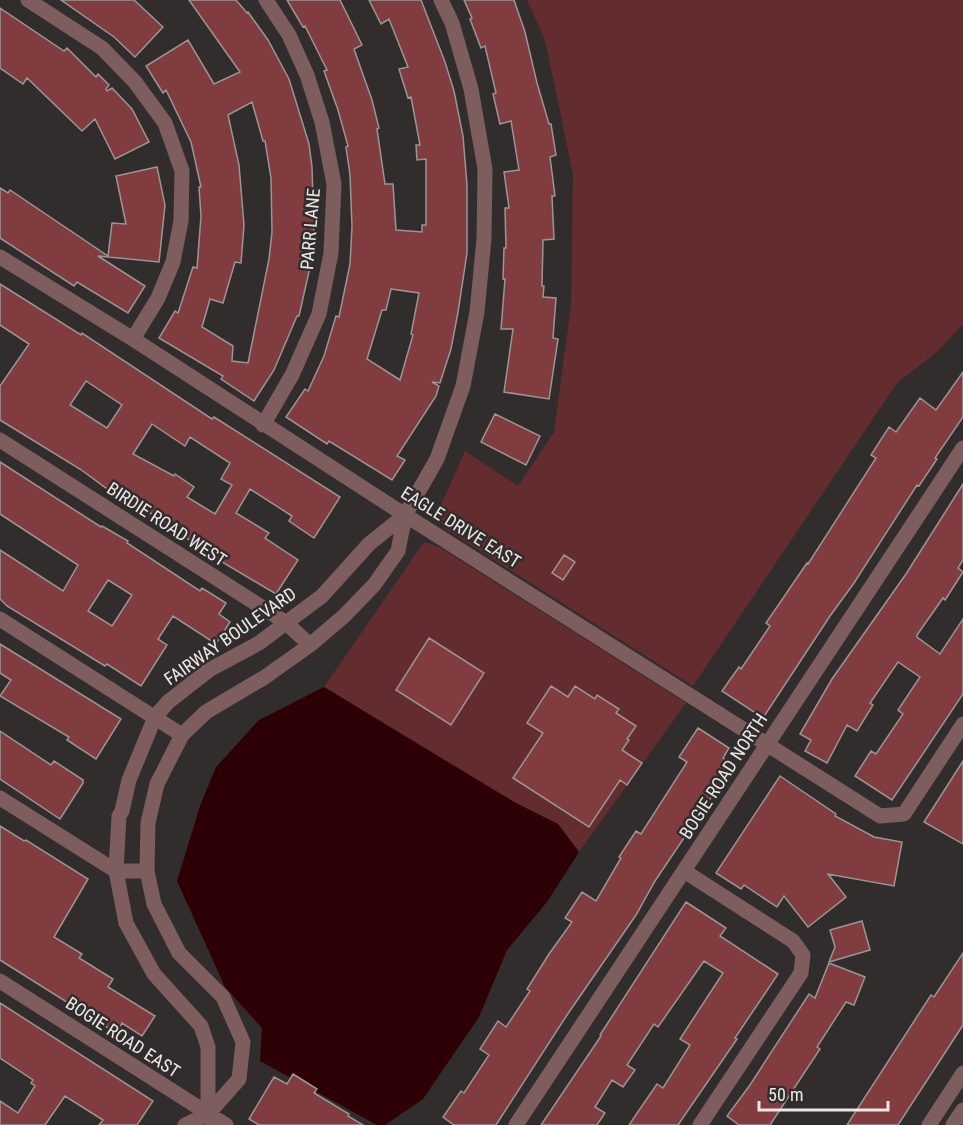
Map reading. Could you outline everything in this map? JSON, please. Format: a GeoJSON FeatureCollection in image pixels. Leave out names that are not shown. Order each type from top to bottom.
{"type":"FeatureCollection","features":[{"type":"Feature","properties":{"kind":"street"},"geometry":{"type":"LineString","coordinates":[[28,0],[102,48],[135,82],[165,123],[182,171],[181,221],[173,262],[158,298],[133,339]]}},
{"type":"Feature","properties":{"kind":"street","name":"PARR LANE"},"geometry":{"type":"LineString","coordinates":[[264,425],[292,375],[319,314],[331,253],[334,184],[322,122],[307,75],[289,35],[266,0]]}},
{"type":"Feature","properties":{"kind":"street","name":"FAIRWAY BOULEVARD"},"geometry":{"type":"LineString","coordinates":[[185,1125],[208,1120],[239,1079],[243,1042],[223,997],[179,952],[154,904],[147,871],[148,823],[157,784],[182,735],[206,712],[265,677],[310,645],[344,616],[374,585],[398,551],[405,515],[437,459],[464,386],[477,312],[484,239],[485,169],[471,89],[452,23],[441,0]]}},
{"type":"Feature","properties":{"kind":"street","name":"EAGLE DRIVE EAST"},"geometry":{"type":"LineString","coordinates":[[0,257],[133,339],[264,425],[880,816],[904,814],[963,724]]}},
{"type":"Feature","properties":{"kind":"street","name":"BIRDIE ROAD WEST"},"geometry":{"type":"LineString","coordinates":[[0,440],[285,622],[310,645]]}},
{"type":"Feature","properties":{"kind":"street","name":"BOGIE ROAD NORTH"},"geometry":{"type":"LineString","coordinates":[[516,1125],[963,448]]}},
{"type":"Feature","properties":{"kind":"street","name":"FAIRWAY BOULEVARD"},"geometry":{"type":"LineString","coordinates":[[208,1120],[208,1047],[201,1026],[154,974],[126,923],[116,871],[119,816],[129,780],[155,717],[168,702],[209,670],[259,643],[322,596],[369,544],[405,515]]}},
{"type":"Feature","properties":{"kind":"street"},"geometry":{"type":"LineString","coordinates":[[0,619],[182,735]]}},
{"type":"Feature","properties":{"kind":"street"},"geometry":{"type":"LineString","coordinates":[[0,798],[116,871],[147,871]]}},
{"type":"Feature","properties":{"kind":"street"},"geometry":{"type":"LineString","coordinates":[[684,871],[793,941],[803,955],[801,973],[700,1125]]}},
{"type":"Feature","properties":{"kind":"street","name":"BOGIE ROAD EAST"},"geometry":{"type":"LineString","coordinates":[[0,981],[208,1120],[226,1125]]}},
{"type":"Feature","properties":{"kind":"street"},"geometry":{"type":"LineString","coordinates":[[929,1125],[963,1073]]}},
{"type":"Feature","properties":{"kind":"street"},"geometry":{"type":"LineString","coordinates":[[953,1125],[963,1110]]}},
{"type":"Feature","properties":{"kind":"shaded area"},"geometry":{"type":"Polygon","coordinates":[[[527,0],[963,0],[963,324],[938,351],[897,383],[693,686],[444,528],[436,516],[465,451],[518,486],[554,432],[571,306],[573,174],[545,40],[527,0]]]}},
{"type":"Feature","properties":{"kind":"shaded area"},"geometry":{"type":"Polygon","coordinates":[[[424,542],[439,547],[686,703],[579,852],[558,824],[514,802],[324,687],[424,542]]]}},
{"type":"Feature","properties":{"kind":"shaded area"},"geometry":{"type":"Polygon","coordinates":[[[324,687],[514,802],[558,824],[579,852],[547,902],[507,950],[479,1017],[423,1099],[385,1125],[377,1125],[260,1061],[262,1028],[225,987],[177,881],[200,806],[216,767],[259,720],[324,687]]]}},
{"type":"Feature","properties":{"kind":"building"},"geometry":{"type":"Polygon","coordinates":[[[61,0],[134,0],[163,27],[135,57],[114,37],[61,0]]]}},
{"type":"Feature","properties":{"kind":"building"},"geometry":{"type":"Polygon","coordinates":[[[189,0],[236,0],[248,12],[268,40],[289,79],[309,144],[314,233],[310,267],[299,316],[297,316],[274,370],[254,401],[221,379],[223,376],[159,338],[175,311],[178,313],[193,267],[197,268],[201,216],[199,187],[201,187],[191,142],[166,90],[163,93],[146,66],[188,40],[214,84],[240,72],[189,0]],[[252,102],[228,115],[239,165],[244,225],[241,263],[235,262],[223,303],[210,299],[202,327],[233,346],[232,361],[248,363],[269,259],[272,232],[271,178],[265,141],[263,141],[252,102]]]}},
{"type":"Feature","properties":{"kind":"building"},"geometry":{"type":"Polygon","coordinates":[[[287,0],[340,0],[362,45],[354,49],[379,128],[377,129],[385,184],[393,184],[396,230],[422,232],[422,225],[426,225],[426,159],[417,160],[416,145],[420,145],[411,97],[408,98],[399,69],[408,67],[389,19],[381,24],[369,0],[421,0],[454,91],[463,136],[467,185],[467,253],[451,349],[440,383],[432,382],[439,386],[436,396],[397,456],[405,460],[392,480],[329,441],[327,444],[286,417],[305,389],[308,391],[324,356],[336,316],[339,317],[350,264],[352,227],[350,175],[346,147],[348,146],[324,71],[327,70],[305,26],[303,27],[287,0]],[[391,289],[386,310],[382,310],[367,359],[400,380],[413,335],[411,334],[419,293],[391,289]]]}},
{"type":"Feature","properties":{"kind":"building"},"geometry":{"type":"Polygon","coordinates":[[[464,0],[514,0],[525,32],[549,124],[551,124],[556,155],[550,157],[555,196],[552,196],[554,239],[543,240],[542,286],[544,286],[543,297],[556,298],[553,338],[558,339],[549,399],[504,392],[513,329],[501,329],[505,279],[503,279],[504,248],[506,248],[505,208],[509,208],[504,172],[519,170],[511,121],[500,124],[493,94],[496,93],[485,46],[481,48],[464,0]]]}},
{"type":"Feature","properties":{"kind":"building"},"geometry":{"type":"Polygon","coordinates":[[[0,8],[64,51],[67,48],[96,77],[98,74],[109,85],[107,91],[112,88],[132,109],[149,142],[115,159],[95,119],[82,131],[27,78],[23,84],[0,68],[0,8]]]}},
{"type":"Feature","properties":{"kind":"building"},"geometry":{"type":"Polygon","coordinates":[[[157,167],[165,205],[159,262],[98,256],[145,286],[128,313],[77,282],[74,286],[0,238],[0,188],[8,193],[10,190],[108,256],[112,223],[126,224],[116,176],[157,167]]]}},
{"type":"Feature","properties":{"kind":"building"},"geometry":{"type":"Polygon","coordinates":[[[0,284],[81,335],[82,333],[212,419],[214,417],[340,497],[314,538],[289,521],[292,516],[250,489],[236,513],[269,533],[265,538],[298,560],[276,594],[217,559],[218,557],[152,514],[106,488],[80,469],[0,420],[0,386],[29,344],[0,325],[0,284]],[[86,381],[70,405],[107,428],[122,405],[86,381]],[[152,424],[133,454],[174,476],[175,474],[194,487],[187,497],[215,514],[232,485],[221,479],[230,463],[190,437],[185,446],[152,424]]]}},
{"type":"Feature","properties":{"kind":"building"},"geometry":{"type":"Polygon","coordinates":[[[963,372],[963,417],[763,718],[722,691],[739,667],[741,669],[770,626],[766,623],[808,564],[876,458],[871,455],[889,427],[896,432],[920,398],[936,410],[963,372]]]}},
{"type":"Feature","properties":{"kind":"building"},"geometry":{"type":"Polygon","coordinates":[[[495,414],[540,436],[526,465],[481,442],[495,414]]]}},
{"type":"Feature","properties":{"kind":"building"},"geometry":{"type":"Polygon","coordinates":[[[0,462],[101,527],[128,541],[127,543],[200,591],[202,588],[226,603],[219,614],[230,622],[216,644],[173,616],[158,639],[167,645],[141,686],[7,606],[0,599],[0,550],[63,591],[78,565],[0,514],[0,462]],[[108,580],[88,611],[112,626],[132,595],[108,580]]]}},
{"type":"Feature","properties":{"kind":"building"},"geometry":{"type":"Polygon","coordinates":[[[963,484],[963,560],[958,568],[963,572],[917,637],[940,654],[963,619],[963,694],[892,800],[855,776],[871,751],[876,754],[903,714],[898,710],[920,677],[898,662],[870,703],[873,705],[857,731],[847,725],[827,763],[805,751],[811,740],[800,734],[832,679],[906,574],[963,484]]]}},
{"type":"Feature","properties":{"kind":"building"},"geometry":{"type":"Polygon","coordinates":[[[564,555],[575,562],[563,580],[552,573],[564,555]]]}},
{"type":"Feature","properties":{"kind":"building"},"geometry":{"type":"Polygon","coordinates":[[[429,638],[484,673],[451,725],[396,690],[429,638]]]}},
{"type":"Feature","properties":{"kind":"building"},"geometry":{"type":"Polygon","coordinates":[[[0,644],[121,719],[96,759],[67,740],[69,737],[0,696],[11,680],[0,673],[0,644]]]}},
{"type":"Feature","properties":{"kind":"building"},"geometry":{"type":"Polygon","coordinates":[[[551,686],[568,697],[575,686],[595,699],[597,695],[619,709],[616,713],[636,726],[622,750],[642,763],[627,785],[620,780],[589,827],[513,778],[543,733],[527,723],[551,686]]]}},
{"type":"Feature","properties":{"kind":"building"},"geometry":{"type":"Polygon","coordinates":[[[698,728],[729,748],[723,758],[733,765],[496,1125],[454,1125],[443,1117],[461,1091],[464,1093],[489,1055],[480,1049],[498,1021],[506,1027],[530,991],[527,989],[572,922],[565,918],[582,892],[596,901],[621,858],[619,857],[636,831],[641,834],[687,762],[679,757],[698,728]]]}},
{"type":"Feature","properties":{"kind":"building"},"geometry":{"type":"Polygon","coordinates":[[[0,731],[51,765],[54,761],[83,780],[60,819],[0,779],[0,731]]]}},
{"type":"Feature","properties":{"kind":"building"},"geometry":{"type":"Polygon","coordinates":[[[963,761],[963,844],[924,822],[963,761]]]}},
{"type":"Feature","properties":{"kind":"building"},"geometry":{"type":"Polygon","coordinates":[[[780,776],[836,814],[835,816],[874,837],[902,842],[894,886],[828,874],[846,897],[808,927],[784,896],[777,907],[744,885],[741,889],[716,873],[780,776]]]}},
{"type":"Feature","properties":{"kind":"building"},"geometry":{"type":"Polygon","coordinates":[[[0,826],[88,879],[54,937],[82,954],[79,958],[113,979],[108,987],[155,1016],[142,1036],[122,1023],[116,1033],[0,960],[0,826]]]}},
{"type":"Feature","properties":{"kind":"building"},"geometry":{"type":"Polygon","coordinates":[[[686,902],[726,928],[720,936],[778,974],[735,1038],[737,1039],[678,1125],[629,1125],[657,1084],[663,1088],[690,1045],[680,1039],[723,973],[704,961],[658,1027],[654,1024],[627,1065],[635,1070],[623,1087],[612,1080],[595,1107],[605,1113],[597,1125],[541,1125],[601,1036],[686,902]]]}},
{"type":"Feature","properties":{"kind":"building"},"geometry":{"type":"Polygon","coordinates":[[[862,921],[870,950],[829,962],[835,947],[830,930],[862,921]]]}},
{"type":"Feature","properties":{"kind":"building"},"geometry":{"type":"Polygon","coordinates":[[[963,953],[963,1025],[898,1125],[847,1125],[931,995],[934,997],[963,953]]]}},
{"type":"Feature","properties":{"kind":"building"},"geometry":{"type":"Polygon","coordinates":[[[829,963],[865,977],[854,1005],[846,1002],[817,1047],[820,1049],[770,1125],[739,1125],[727,1116],[809,994],[815,998],[829,963]]]}},
{"type":"Feature","properties":{"kind":"building"},"geometry":{"type":"Polygon","coordinates":[[[0,1003],[153,1101],[137,1125],[99,1125],[103,1120],[65,1096],[45,1125],[0,1125],[0,1101],[18,1113],[35,1086],[31,1083],[33,1080],[0,1058],[0,1003]]]}},
{"type":"Feature","properties":{"kind":"building"},"geometry":{"type":"Polygon","coordinates":[[[293,1074],[317,1089],[314,1093],[363,1125],[259,1125],[249,1119],[274,1077],[287,1084],[293,1074]]]}}]}
